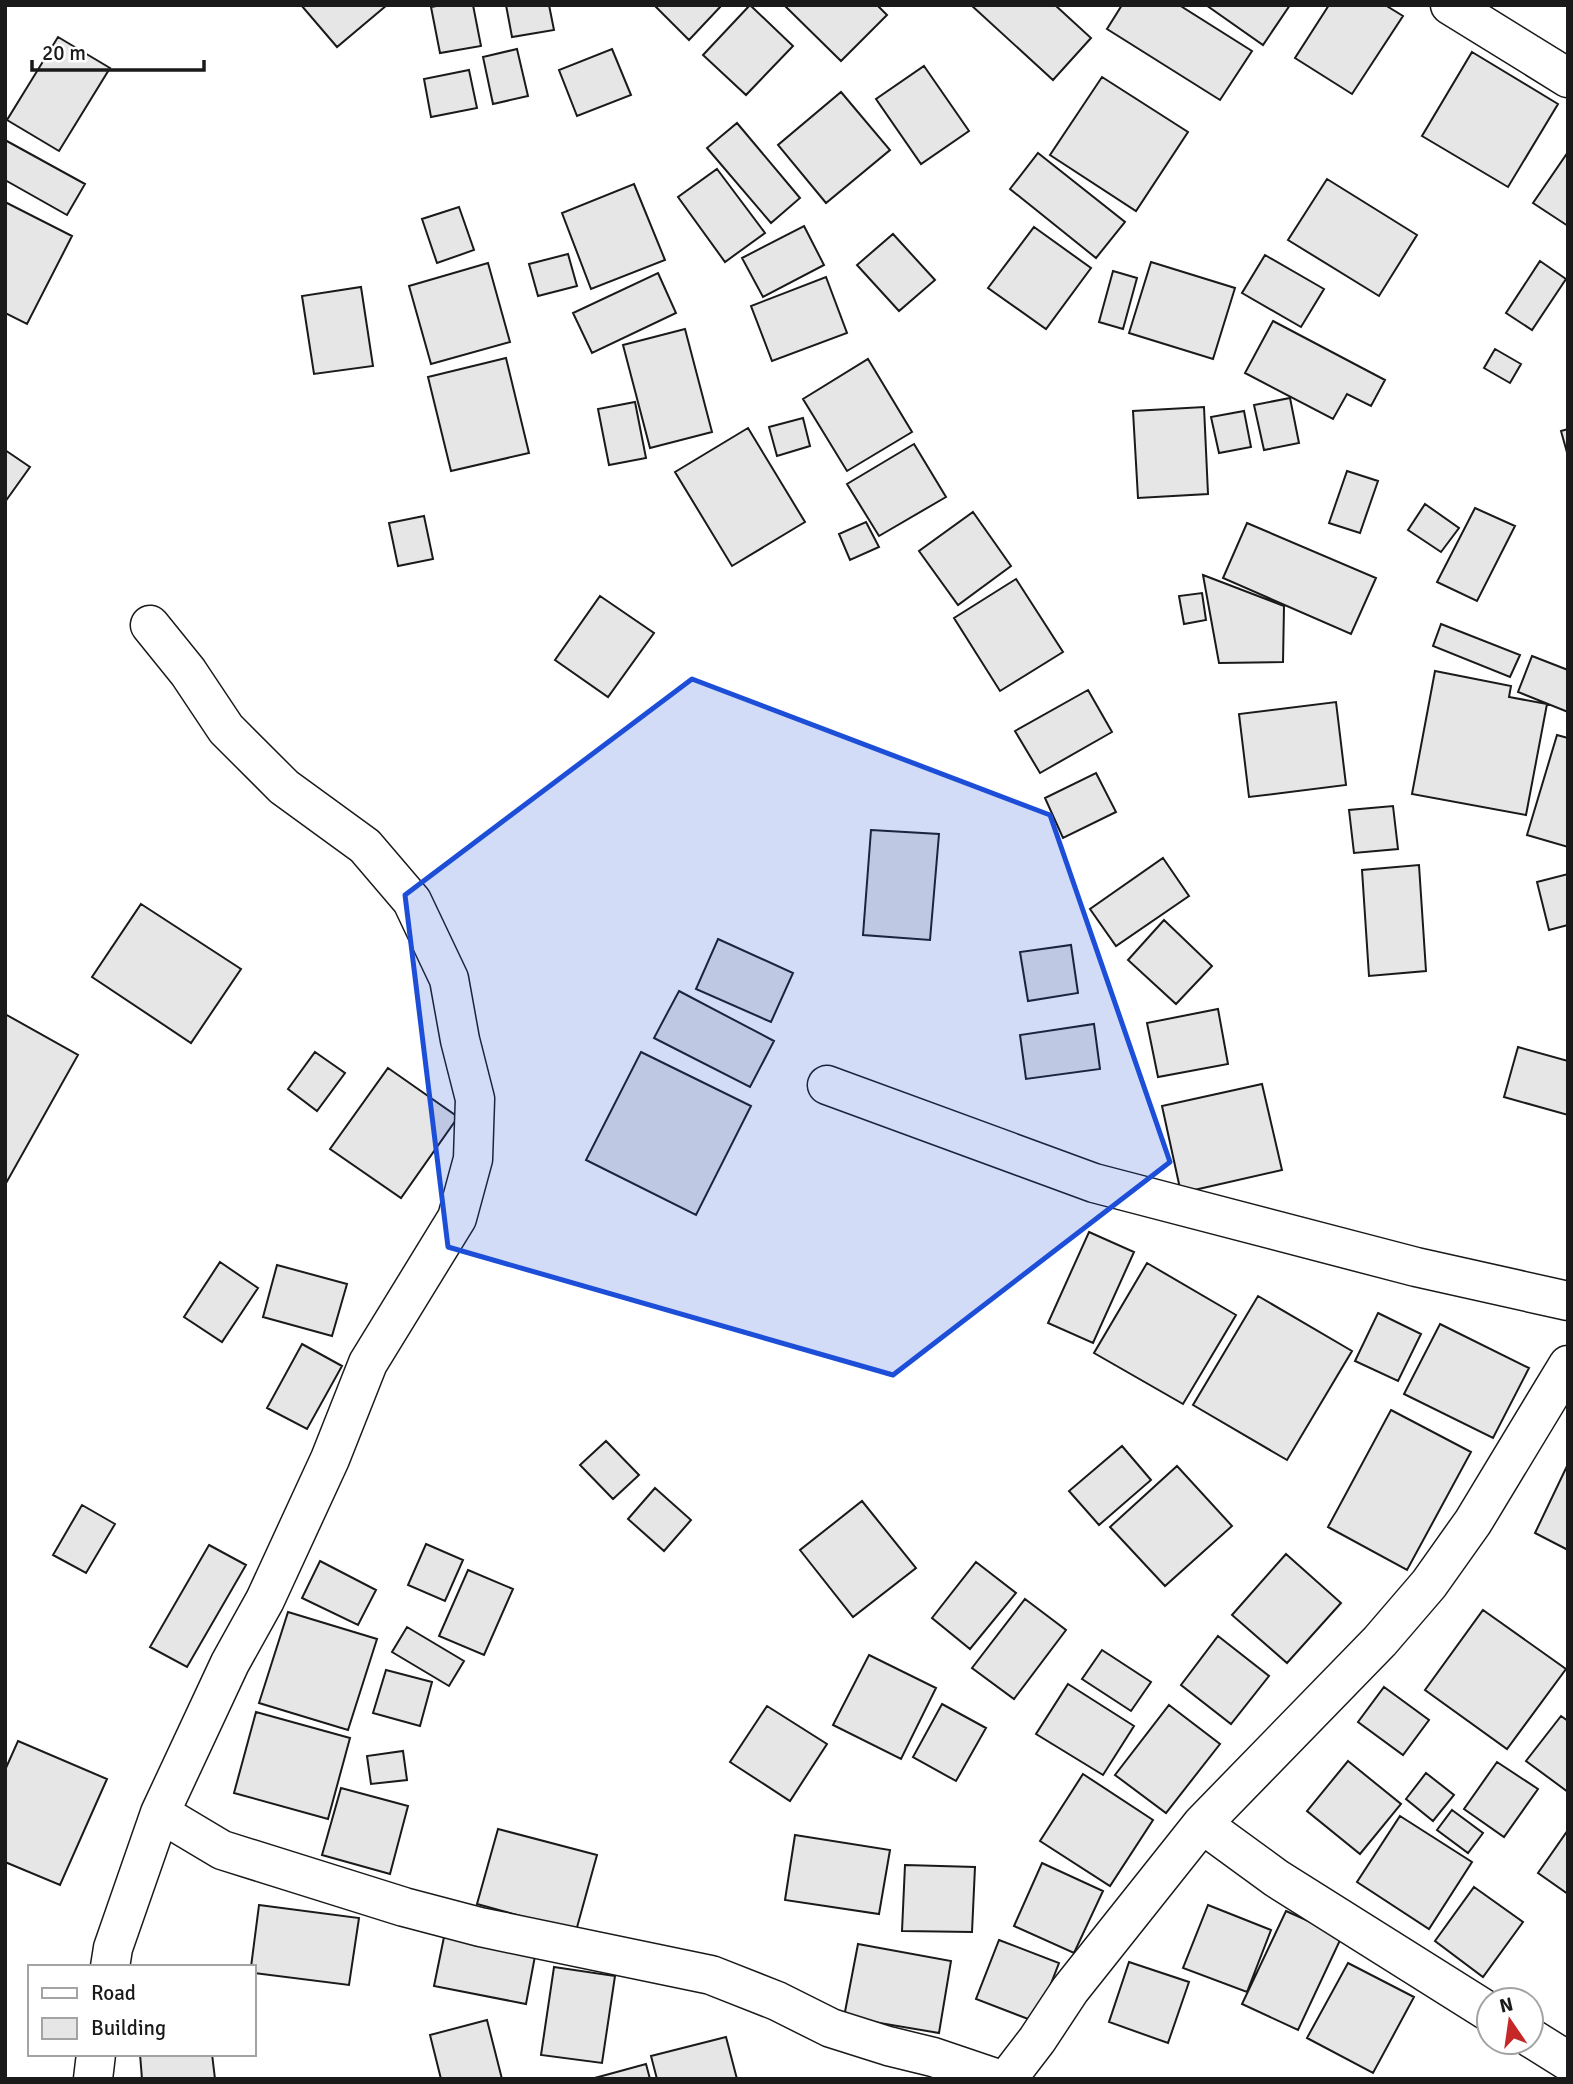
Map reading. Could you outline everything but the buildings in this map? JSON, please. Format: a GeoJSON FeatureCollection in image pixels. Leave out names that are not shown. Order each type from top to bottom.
{"type":"FeatureCollection","features":[{"type":"Feature","properties":{"kind":"street"},"geometry":{"type":"LineString","coordinates":[[1450,5],[1568,78]]}},
{"type":"Feature","properties":{"kind":"street"},"geometry":{"type":"LineString","coordinates":[[110,1965],[113,1948],[160,1813],[230,1663],[265,1600],[330,1459],[368,1363],[457,1218],[473,1159],[475,1099],[460,1040],[449,979],[412,901],[365,846],[284,787],[226,729],[188,672],[150,625]]}},
{"type":"Feature","properties":{"kind":"street"},"geometry":{"type":"LineString","coordinates":[[827,1085],[1094,1184],[1416,1267],[1568,1301]]}},
{"type":"Feature","properties":{"kind":"street"},"geometry":{"type":"LineString","coordinates":[[1007,2079],[1078,1979],[1202,1824],[1380,1641],[1429,1584],[1473,1522],[1568,1365]]}},
{"type":"Feature","properties":{"kind":"street"},"geometry":{"type":"LineString","coordinates":[[160,1813],[222,1850],[404,1907],[711,1975],[777,2001],[831,2028],[998,2079]]}},
{"type":"Feature","properties":{"kind":"street"},"geometry":{"type":"LineString","coordinates":[[1202,1824],[1276,1878],[1475,2003]]}},
{"type":"Feature","properties":{"kind":"street"},"geometry":{"type":"LineString","coordinates":[[1545,2047],[1568,2061]]}},
{"type":"Feature","properties":{"kind":"street"},"geometry":{"type":"LineString","coordinates":[[93,2079],[96,2056]]}},
{"type":"Feature","properties":{"kind":"highlighted area"},"geometry":{"type":"Polygon","coordinates":[[[692,679],[1050,815],[1170,1162],[893,1375],[448,1247],[405,895],[692,679]]]}}]}
